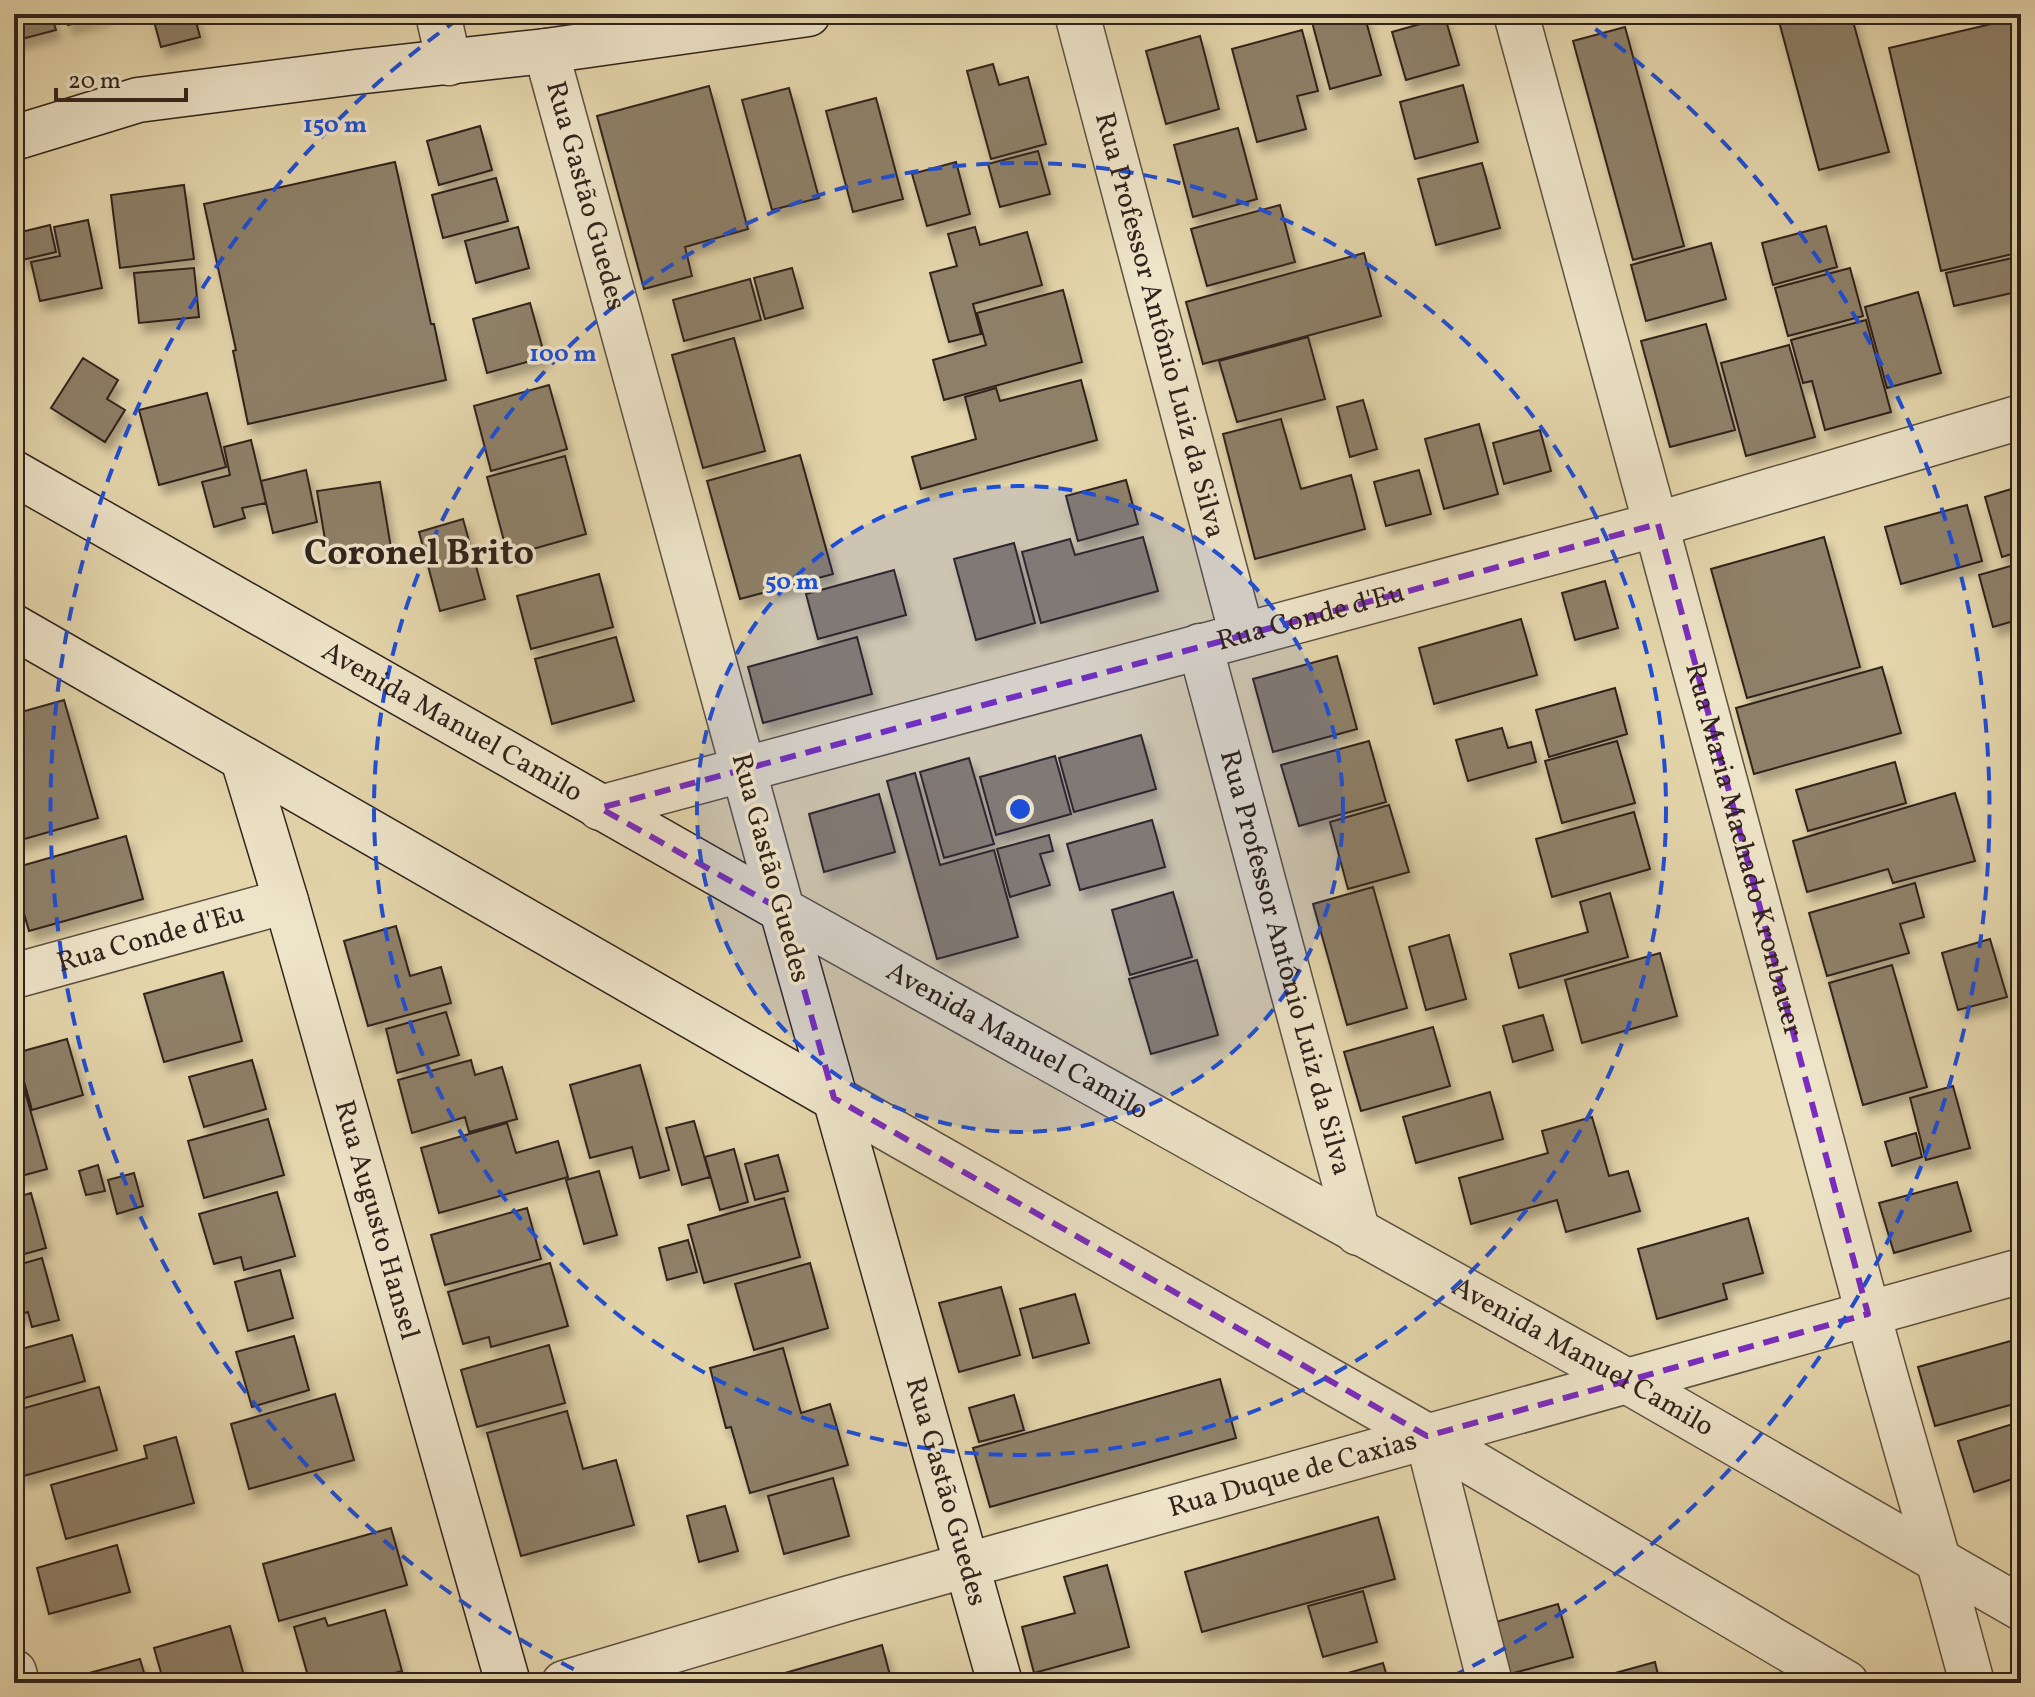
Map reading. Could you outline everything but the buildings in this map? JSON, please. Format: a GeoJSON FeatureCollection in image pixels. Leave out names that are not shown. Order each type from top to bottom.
{"type":"FeatureCollection","features":[{"type":"Feature","properties":{"kind":"street"},"geometry":{"type":"LineString","coordinates":[[438,14],[449,63]]}},
{"type":"Feature","properties":{"kind":"street"},"geometry":{"type":"LineString","coordinates":[[14,138],[138,100],[546,51],[808,14]]}},
{"type":"Feature","properties":{"kind":"street","name":"Rua Professor Antônio Luiz da Silva"},"geometry":{"type":"LineString","coordinates":[[1077,14],[1242,635]]}},
{"type":"Feature","properties":{"kind":"street","name":"Rua Maria Machado Kronbauer"},"geometry":{"type":"LineString","coordinates":[[1516,14],[1658,524],[1868,1314],[1972,1683]]}},
{"type":"Feature","properties":{"kind":"street","name":"Rua Gastão Guedes"},"geometry":{"type":"LineString","coordinates":[[546,51],[834,1098],[1000,1683]]}},
{"type":"Feature","properties":{"kind":"street","name":"Rua Conde d'Eu"},"geometry":{"type":"LineString","coordinates":[[600,808],[1658,524],[2021,417]]}},
{"type":"Feature","properties":{"kind":"street","name":"Avenida Manuel Camilo"},"geometry":{"type":"LineString","coordinates":[[14,473],[600,808],[1625,1380],[2021,1608]]}},
{"type":"Feature","properties":{"kind":"street"},"geometry":{"type":"LineString","coordinates":[[14,627],[1427,1436],[1846,1683]]}},
{"type":"Feature","properties":{"kind":"street","name":"Rua Professor Antônio Luiz da Silva"},"geometry":{"type":"LineString","coordinates":[[1200,646],[1358,1233]]}},
{"type":"Feature","properties":{"kind":"street","name":"Rua Augusto Hansel"},"geometry":{"type":"LineString","coordinates":[[243,759],[508,1683]]}},
{"type":"Feature","properties":{"kind":"street","name":"Rua Conde d'Eu"},"geometry":{"type":"LineString","coordinates":[[14,976],[286,901]]}},
{"type":"Feature","properties":{"kind":"street","name":"Rua Duque de Caxias"},"geometry":{"type":"LineString","coordinates":[[564,1683],[968,1565],[2021,1271]]}},
{"type":"Feature","properties":{"kind":"street"},"geometry":{"type":"LineString","coordinates":[[1427,1436],[1490,1683]]}},
{"type":"Feature","properties":{"kind":"street"},"geometry":{"type":"LineString","coordinates":[[14,1672],[17,1683]]}},
{"type":"Feature","properties":{"kind":"highlighted area"},"geometry":{"type":"Polygon","coordinates":[[[1658,524],[1868,1314],[1427,1436],[834,1098],[782,910],[600,808],[1658,524]]]}},
{"type":"Feature","properties":{"kind":"district","name":"Coronel Brito"},"geometry":{"type":"Point","coordinates":[419,555]}}]}
